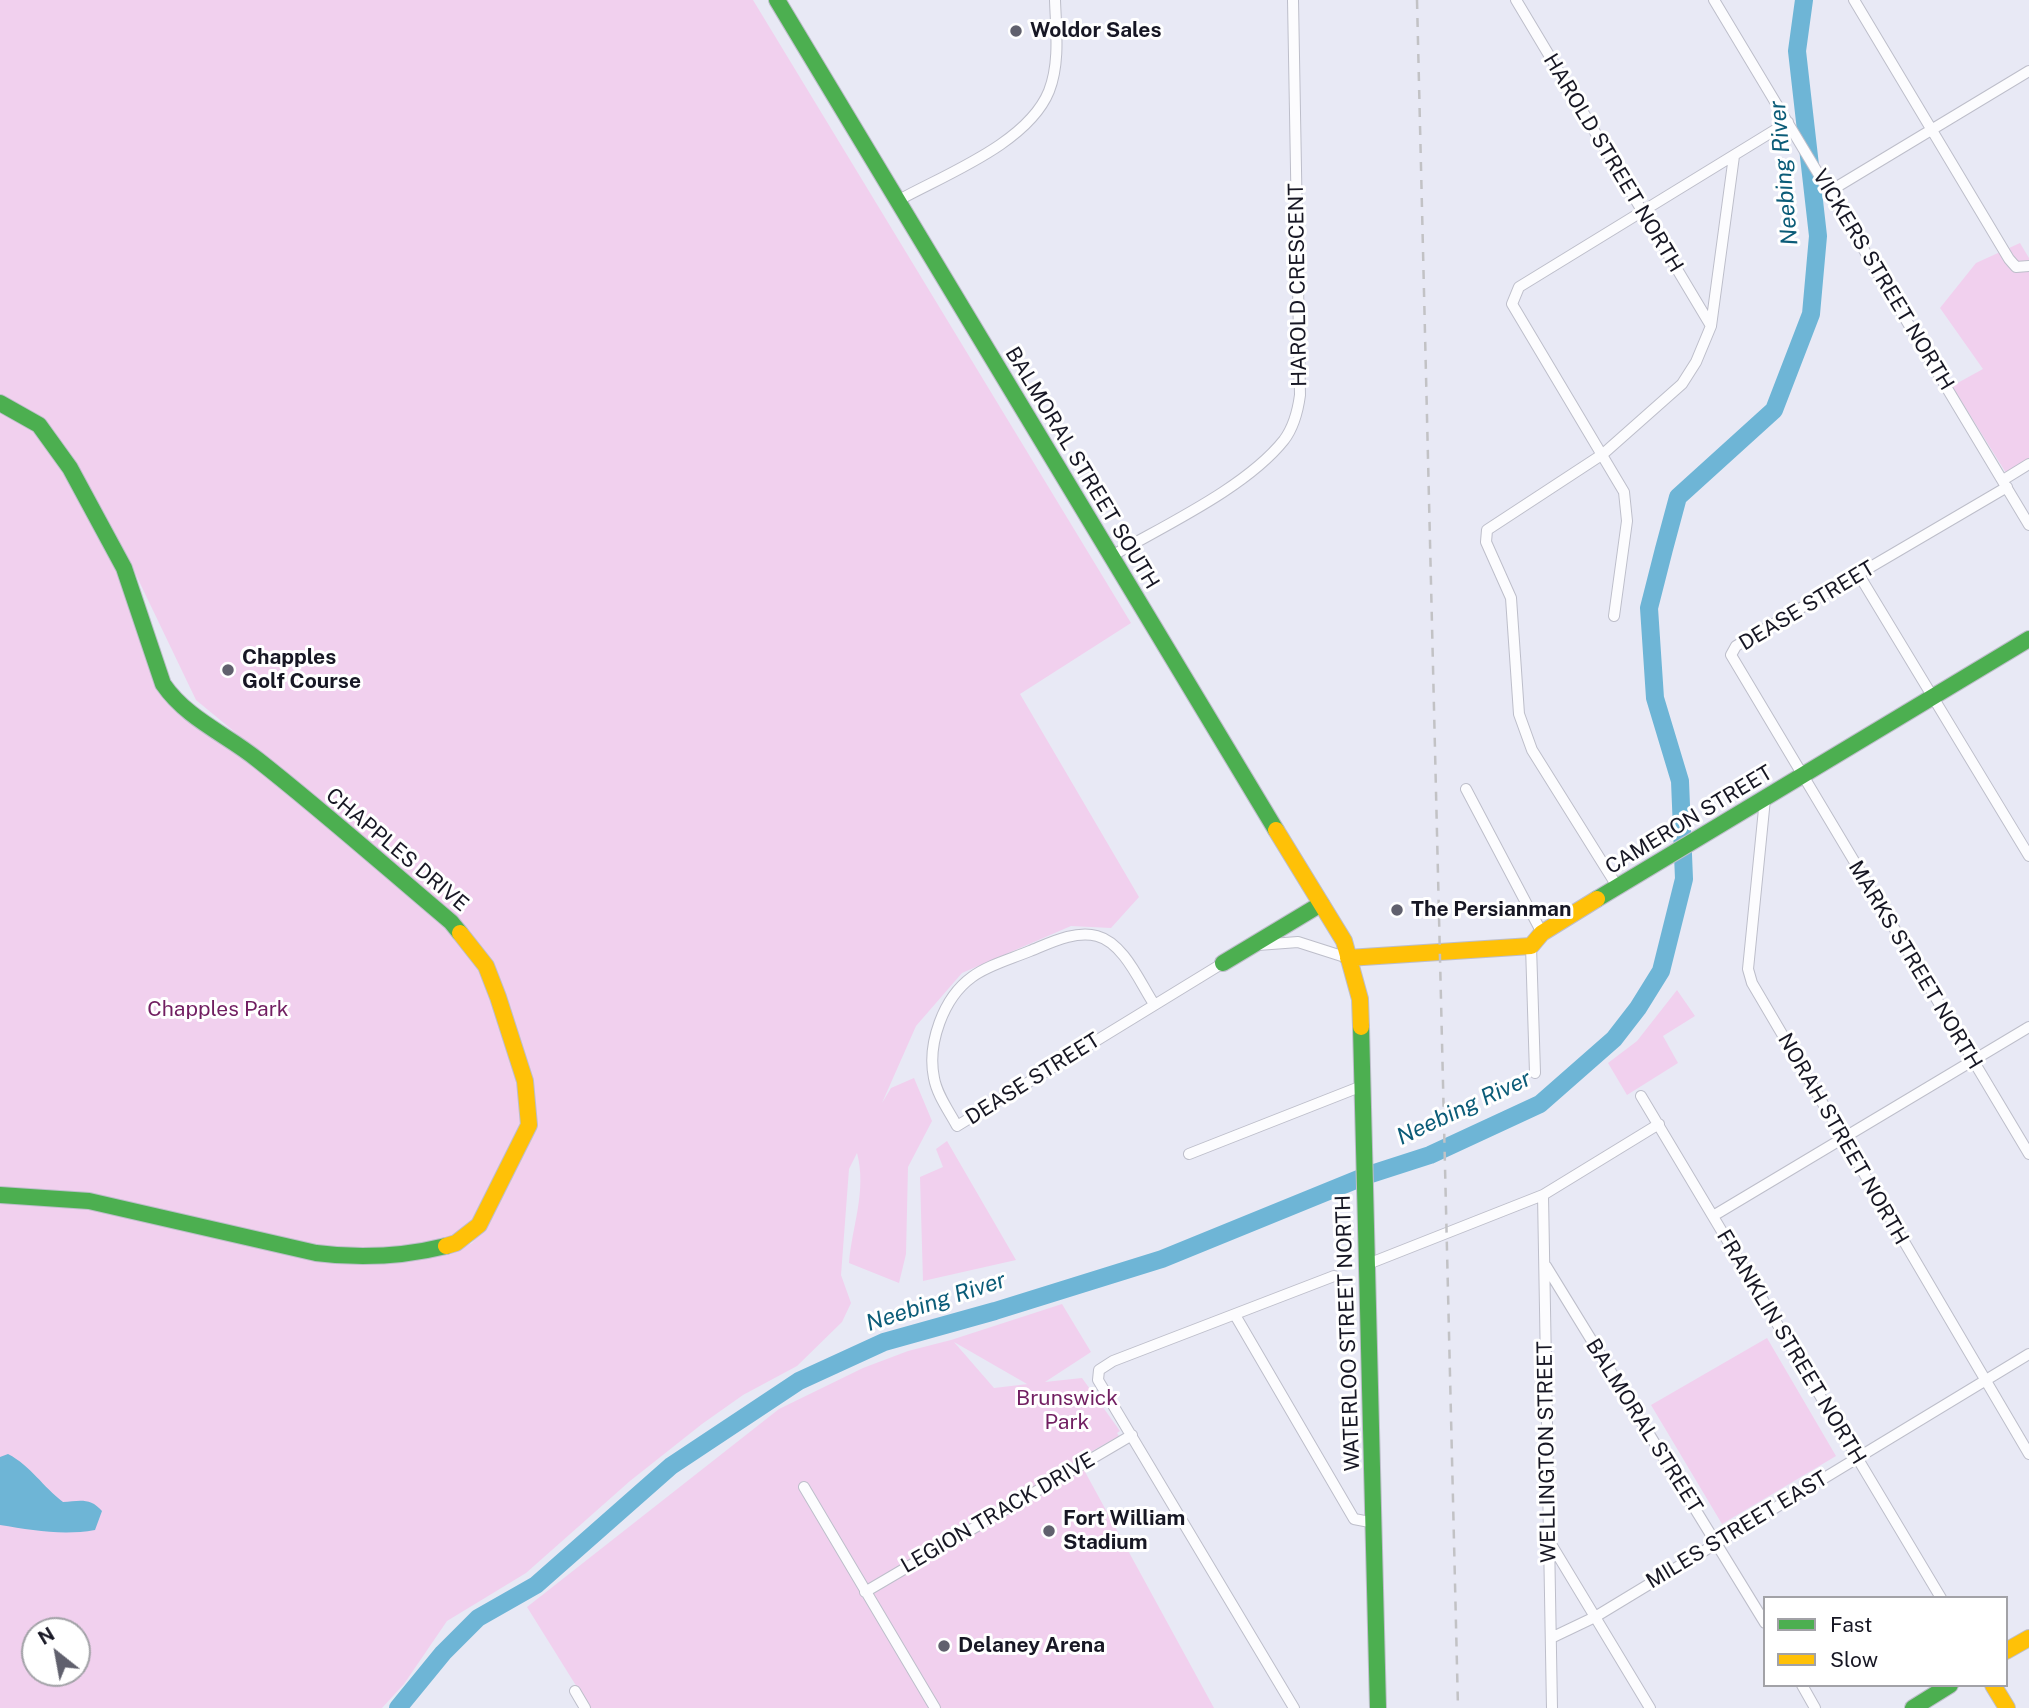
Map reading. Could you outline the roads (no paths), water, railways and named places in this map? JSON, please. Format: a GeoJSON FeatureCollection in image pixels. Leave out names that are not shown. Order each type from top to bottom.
{"type":"FeatureCollection","features":[{"type":"Feature","properties":{"kind":"street","name":"BALMORAL STREET SOUTH"},"geometry":{"type":"LineString","coordinates":[[777,0],[1110,557],[1344,941],[1348,958]]}},
{"type":"Feature","properties":{"kind":"street"},"geometry":{"type":"LineString","coordinates":[[899,200],[1007,140],[1029,122],[1050,89],[1056,60],[1055,0]]}},
{"type":"Feature","properties":{"kind":"street","name":"HAROLD CRESCENT"},"geometry":{"type":"LineString","coordinates":[[1110,557],[1248,475],[1285,439],[1297,411],[1300,395],[1293,0]]}},
{"type":"Feature","properties":{"kind":"street","name":"HAROLD STREET NORTH"},"geometry":{"type":"LineString","coordinates":[[1516,0],[1711,326]]}},
{"type":"Feature","properties":{"kind":"street","name":"VICKERS STREET NORTH"},"geometry":{"type":"LineString","coordinates":[[1714,0],[2029,525]]}},
{"type":"Feature","properties":{"kind":"street"},"geometry":{"type":"LineString","coordinates":[[1854,0],[1931,131],[2016,267],[2029,266]]}},
{"type":"Feature","properties":{"kind":"street"},"geometry":{"type":"LineString","coordinates":[[1828,188],[1931,131],[2029,71]]}},
{"type":"Feature","properties":{"kind":"street"},"geometry":{"type":"LineString","coordinates":[[1614,616],[1627,521],[1627,502],[1603,454],[1518,320],[1511,304],[1519,287],[1788,122]]}},
{"type":"Feature","properties":{"kind":"street"},"geometry":{"type":"LineString","coordinates":[[1617,886],[1532,750],[1524,730],[1519,714],[1511,598],[1486,542],[1488,530],[1603,454],[1682,384],[1696,362],[1711,326],[1734,156]]}},
{"type":"Feature","properties":{"kind":"street","name":"CHAPPLES DRIVE"},"geometry":{"type":"LineString","coordinates":[[0,403],[39,425],[70,468],[124,568],[138,602],[163,684],[174,700],[185,711],[256,758],[409,884],[451,922],[476,950],[498,998],[521,1070],[530,1110],[527,1132],[479,1225],[456,1243],[408,1255],[353,1258],[316,1253],[89,1201],[0,1195]]}},
{"type":"Feature","properties":{"kind":"street","name":"DEASE STREET"},"geometry":{"type":"LineString","coordinates":[[1802,777],[1731,655],[1736,646],[1859,575],[2005,484],[2029,464]]}},
{"type":"Feature","properties":{"kind":"street"},"geometry":{"type":"LineString","coordinates":[[1859,575],[2029,856]]}},
{"type":"Feature","properties":{"kind":"street","name":"CAMERON STREET"},"geometry":{"type":"LineString","coordinates":[[1348,958],[1536,939],[1617,886],[2029,639]]}},
{"type":"Feature","properties":{"kind":"street","name":"MARKS STREET NORTH"},"geometry":{"type":"LineString","coordinates":[[1802,777],[2029,1154]]}},
{"type":"Feature","properties":{"kind":"street"},"geometry":{"type":"LineString","coordinates":[[1466,789],[1536,939],[1535,1073]]}},
{"type":"Feature","properties":{"kind":"street","name":"NORAH STREET NORTH"},"geometry":{"type":"LineString","coordinates":[[1765,799],[1748,969],[1752,983],[2029,1454]]}},
{"type":"Feature","properties":{"kind":"street"},"geometry":{"type":"LineString","coordinates":[[1223,963],[1321,904]]}},
{"type":"Feature","properties":{"kind":"street","name":"DEASE STREET"},"geometry":{"type":"LineString","coordinates":[[1154,1004],[1121,953],[1096,935],[1072,936],[971,977],[953,996],[935,1035],[933,1077],[957,1126],[1154,1004],[1260,944],[1298,942],[1348,958]]}},
{"type":"Feature","properties":{"kind":"street","name":"WATERLOO STREET NORTH"},"geometry":{"type":"LineString","coordinates":[[1348,958],[1360,999],[1378,1708]]}},
{"type":"Feature","properties":{"kind":"street"},"geometry":{"type":"LineString","coordinates":[[1713,1216],[2029,1027]]}},
{"type":"Feature","properties":{"kind":"street"},"geometry":{"type":"LineString","coordinates":[[1189,1154],[1362,1086]]}},
{"type":"Feature","properties":{"kind":"street","name":"FRANKLIN STREET NORTH"},"geometry":{"type":"LineString","coordinates":[[1641,1096],[1940,1596]]}},
{"type":"Feature","properties":{"kind":"street"},"geometry":{"type":"LineString","coordinates":[[1368,1264],[1542,1195],[1659,1124]]}},
{"type":"Feature","properties":{"kind":"street","name":"WELLINGTON STREET"},"geometry":{"type":"LineString","coordinates":[[1542,1195],[1552,1708]]}},
{"type":"Feature","properties":{"kind":"street","name":"BALMORAL STREET"},"geometry":{"type":"LineString","coordinates":[[1545,1264],[1763,1620]]}},
{"type":"Feature","properties":{"kind":"street"},"geometry":{"type":"LineString","coordinates":[[1294,1708],[1098,1380],[1099,1370],[1113,1361],[1334,1276]]}},
{"type":"Feature","properties":{"kind":"street"},"geometry":{"type":"LineString","coordinates":[[1235,1315],[1354,1519],[1375,1523]]}},
{"type":"Feature","properties":{"kind":"street","name":"MILES STREET EAST"},"geometry":{"type":"LineString","coordinates":[[1551,1638],[1595,1617],[2029,1354]]}},
{"type":"Feature","properties":{"kind":"street","name":"LEGION TRACK DRIVE"},"geometry":{"type":"LineString","coordinates":[[865,1592],[1132,1435]]}},
{"type":"Feature","properties":{"kind":"street"},"geometry":{"type":"LineString","coordinates":[[804,1487],[935,1708]]}},
{"type":"Feature","properties":{"kind":"street"},"geometry":{"type":"LineString","coordinates":[[1547,1537],[1650,1708]]}},
{"type":"Feature","properties":{"kind":"street"},"geometry":{"type":"LineString","coordinates":[[2008,1650],[2029,1638]]}},
{"type":"Feature","properties":{"kind":"street"},"geometry":{"type":"LineString","coordinates":[[1803,1687],[1815,1708]]}},
{"type":"Feature","properties":{"kind":"street"},"geometry":{"type":"LineString","coordinates":[[1913,1708],[1947,1687]]}},
{"type":"Feature","properties":{"kind":"street"},"geometry":{"type":"LineString","coordinates":[[1994,1687],[2007,1708]]}},
{"type":"Feature","properties":{"kind":"street"},"geometry":{"type":"LineString","coordinates":[[575,1692],[584,1708]]}},
{"type":"Feature","properties":{"kind":"water"},"geometry":{"type":"Polygon","coordinates":[[[8,1454],[23,1464],[63,1502],[84,1501],[98,1507],[102,1511],[95,1530],[59,1532],[0,1525],[0,1457],[8,1454]]]}},
{"type":"Feature","properties":{"kind":"waterway","name":"Neebing River"},"geometry":{"type":"LineString","coordinates":[[398,1708],[443,1653],[478,1618],[536,1585],[671,1466],[799,1381],[884,1342],[1162,1259],[1368,1175],[1430,1155],[1540,1104],[1614,1039],[1638,1008],[1661,971],[1684,879],[1680,781],[1655,698],[1649,608],[1678,497],[1774,410],[1811,314],[1818,236],[1797,51],[1804,0]]}},
{"type":"Feature","properties":{"kind":"railway"},"geometry":{"type":"LineString","coordinates":[[1417,0],[1458,1708]]}},
{"type":"Feature","properties":{"kind":"place","name":"Woldor Sales"},"geometry":{"type":"Point","coordinates":[1016,31]}},
{"type":"Feature","properties":{"kind":"place","name":"Chapples Golf Course"},"geometry":{"type":"Point","coordinates":[228,670]}},
{"type":"Feature","properties":{"kind":"place","name":"The Persianman"},"geometry":{"type":"Point","coordinates":[1397,910]}},
{"type":"Feature","properties":{"kind":"place","name":"Fort William Stadium"},"geometry":{"type":"Point","coordinates":[1049,1531]}},
{"type":"Feature","properties":{"kind":"place","name":"Delaney Arena"},"geometry":{"type":"Point","coordinates":[944,1646]}},
{"type":"Feature","properties":{"kind":"park label","name":"Chapples Park"},"geometry":{"type":"Point","coordinates":[218,1010]}},
{"type":"Feature","properties":{"kind":"park label","name":"Brunswick Park"},"geometry":{"type":"Point","coordinates":[1067,1411]}}]}
